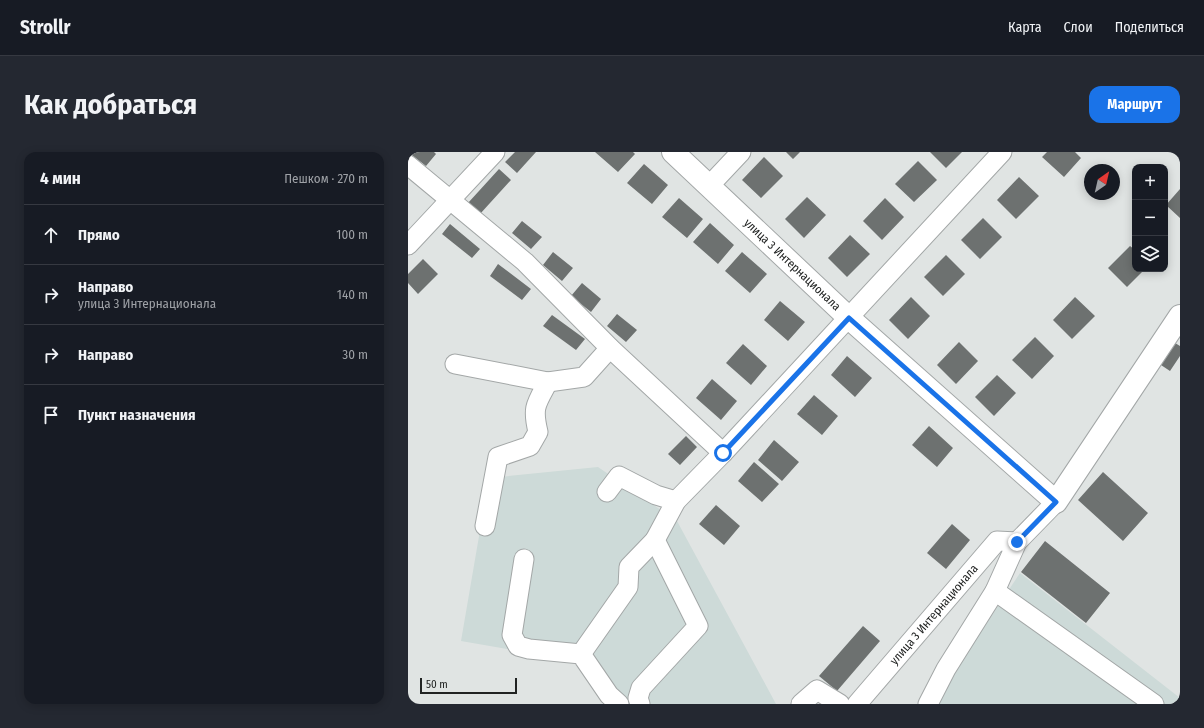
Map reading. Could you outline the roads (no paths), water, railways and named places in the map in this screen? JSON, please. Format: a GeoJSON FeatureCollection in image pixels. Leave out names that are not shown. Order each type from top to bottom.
{"type":"FeatureCollection","features":[{"type":"Feature","properties":{"kind":"main road","name":"улица 3 Интернационала"},"geometry":{"type":"LineString","coordinates":[[673,152],[849,318],[1056,502]]}},
{"type":"Feature","properties":{"kind":"main road"},"geometry":{"type":"LineString","coordinates":[[1056,502],[1178,325]]}},
{"type":"Feature","properties":{"kind":"street"},"geometry":{"type":"LineString","coordinates":[[408,245],[450,202],[495,152]]}},
{"type":"Feature","properties":{"kind":"street"},"geometry":{"type":"LineString","coordinates":[[709,186],[742,152]]}},
{"type":"Feature","properties":{"kind":"street"},"geometry":{"type":"LineString","coordinates":[[582,654],[628,587],[629,568],[655,540],[676,501],[723,453],[1002,152]]}},
{"type":"Feature","properties":{"kind":"street"},"geometry":{"type":"LineString","coordinates":[[408,165],[450,202],[525,262],[610,348],[723,453]]}},
{"type":"Feature","properties":{"kind":"street"},"geometry":{"type":"LineString","coordinates":[[456,364],[548,382],[584,377],[610,348]]}},
{"type":"Feature","properties":{"kind":"street"},"geometry":{"type":"LineString","coordinates":[[485,526],[498,458],[530,446],[538,432],[534,416],[537,403],[548,382]]}},
{"type":"Feature","properties":{"kind":"street"},"geometry":{"type":"LineString","coordinates":[[607,492],[619,476],[656,495],[676,501]]}},
{"type":"Feature","properties":{"kind":"street"},"geometry":{"type":"LineString","coordinates":[[928,704],[946,670],[995,591],[1017,542],[1056,502]]}},
{"type":"Feature","properties":{"kind":"street"},"geometry":{"type":"LineString","coordinates":[[640,704],[638,698],[641,688],[698,626],[655,540]]}},
{"type":"Feature","properties":{"kind":"street","name":"улица 3 Интернационала"},"geometry":{"type":"LineString","coordinates":[[857,704],[997,541],[1017,542]]}},
{"type":"Feature","properties":{"kind":"street"},"geometry":{"type":"LineString","coordinates":[[524,559],[512,635],[518,646],[529,649],[582,654]]}},
{"type":"Feature","properties":{"kind":"street"},"geometry":{"type":"LineString","coordinates":[[995,591],[1154,704]]}},
{"type":"Feature","properties":{"kind":"street"},"geometry":{"type":"LineString","coordinates":[[582,654],[608,695],[619,704]]}},
{"type":"Feature","properties":{"kind":"street"},"geometry":{"type":"LineString","coordinates":[[801,704],[817,690],[840,704]]}}]}
